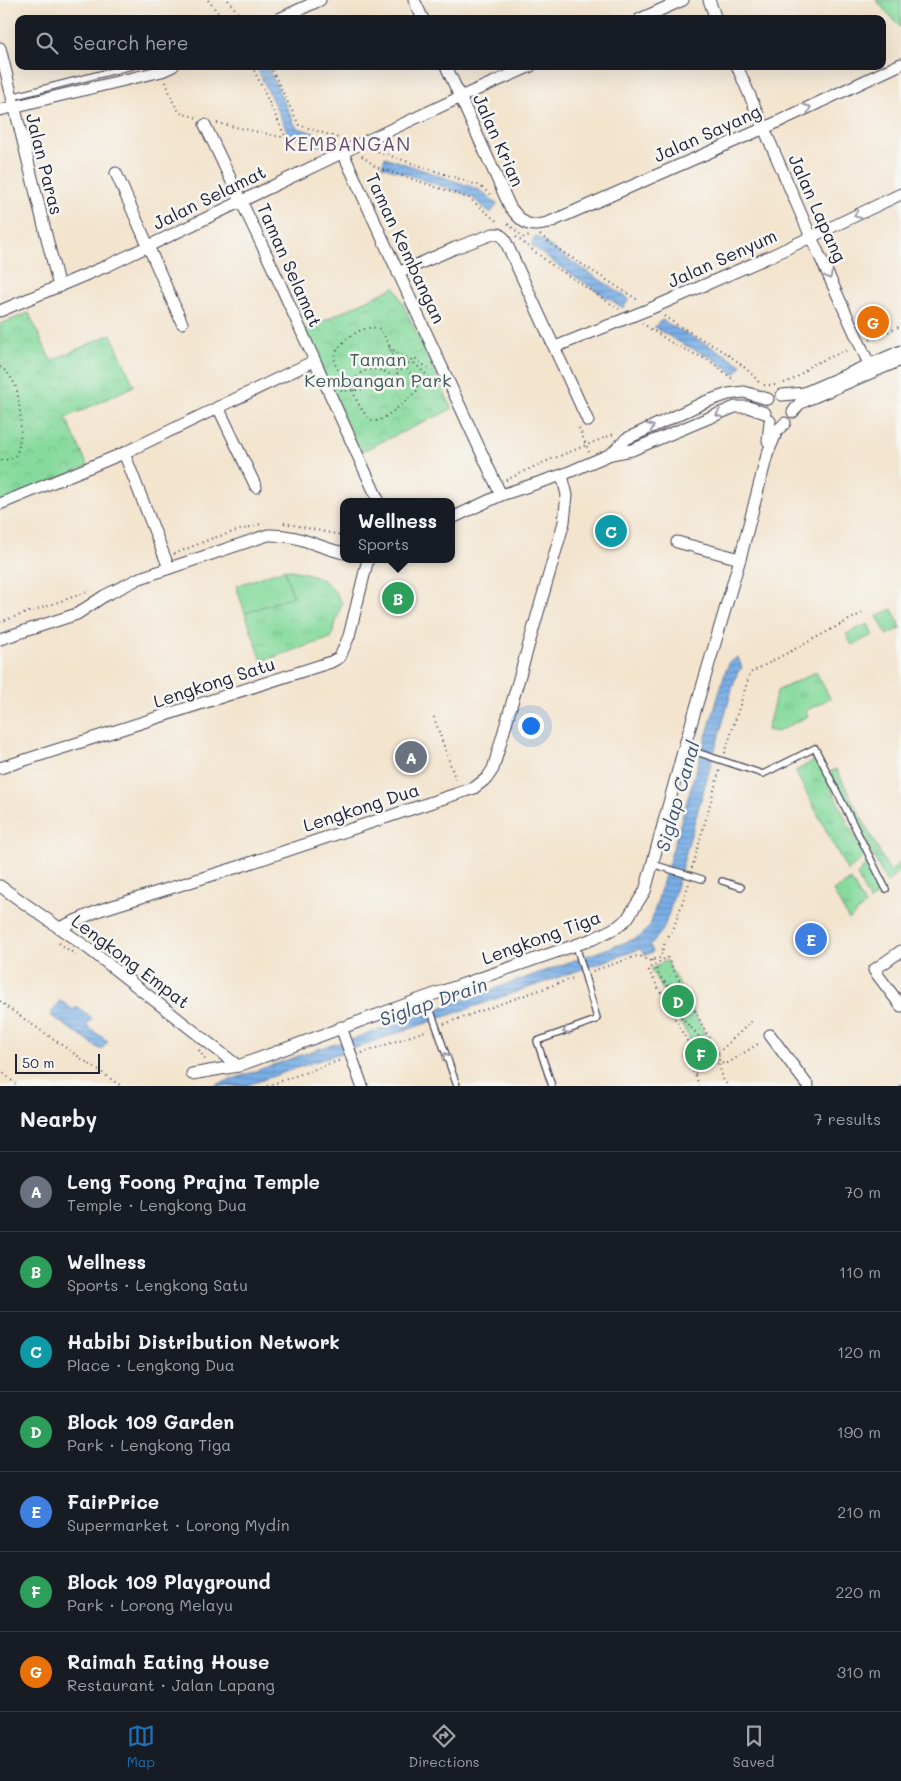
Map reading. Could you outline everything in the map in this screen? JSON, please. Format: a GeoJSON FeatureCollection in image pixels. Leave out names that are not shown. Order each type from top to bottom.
{"type":"FeatureCollection","features":[{"type":"Feature","properties":{"kind":"street"},"geometry":{"type":"LineString","coordinates":[[288,15],[320,0]]}},
{"type":"Feature","properties":{"kind":"street"},"geometry":{"type":"LineString","coordinates":[[414,0],[421,15]]}},
{"type":"Feature","properties":{"kind":"street"},"geometry":{"type":"LineString","coordinates":[[649,15],[683,0]]}},
{"type":"Feature","properties":{"kind":"street"},"geometry":{"type":"LineString","coordinates":[[708,0],[714,15]]}},
{"type":"Feature","properties":{"kind":"street","name":"Jalan Paras"},"geometry":{"type":"LineString","coordinates":[[0,48],[59,287]]}},
{"type":"Feature","properties":{"kind":"street","name":"Jalan Sayang"},"geometry":{"type":"LineString","coordinates":[[525,224],[532,226],[550,222],[764,128],[901,64]]}},
{"type":"Feature","properties":{"kind":"street"},"geometry":{"type":"LineString","coordinates":[[0,110],[12,102],[156,70]]}},
{"type":"Feature","properties":{"kind":"street","name":"Jalan Krian"},"geometry":{"type":"LineString","coordinates":[[448,70],[510,208],[521,222],[525,224]]}},
{"type":"Feature","properties":{"kind":"street","name":"Jalan Selamat"},"geometry":{"type":"LineString","coordinates":[[0,311],[59,287],[148,246],[343,152],[522,70]]}},
{"type":"Feature","properties":{"kind":"street","name":"Jalan Lapang"},"geometry":{"type":"LineString","coordinates":[[739,70],[869,364]]}},
{"type":"Feature","properties":{"kind":"street","name":"Taman Selamat"},"geometry":{"type":"LineString","coordinates":[[207,122],[377,498]]}},
{"type":"Feature","properties":{"kind":"street","name":"Taman Kembangan"},"geometry":{"type":"LineString","coordinates":[[343,152],[499,490]]}},
{"type":"Feature","properties":{"kind":"street","name":"Jalan Selamat"},"geometry":{"type":"LineString","coordinates":[[116,173],[182,323]]}},
{"type":"Feature","properties":{"kind":"street","name":"Jalan Senyum"},"geometry":{"type":"LineString","coordinates":[[555,347],[652,308],[771,256],[901,194]]}},
{"type":"Feature","properties":{"kind":"street"},"geometry":{"type":"LineString","coordinates":[[398,273],[455,248],[493,234],[499,234],[504,238],[588,418]]}},
{"type":"Feature","properties":{"kind":"street"},"geometry":{"type":"LineString","coordinates":[[767,417],[765,406],[768,399],[776,395],[804,393],[901,351]]}},
{"type":"Feature","properties":{"kind":"street"},"geometry":{"type":"LineString","coordinates":[[455,516],[499,490],[562,475],[611,454],[632,450],[735,407],[748,407],[777,424],[785,423],[799,404],[901,360]]}},
{"type":"Feature","properties":{"kind":"street"},"geometry":{"type":"LineString","coordinates":[[0,504],[124,453],[314,361]]}},
{"type":"Feature","properties":{"kind":"street"},"geometry":{"type":"LineString","coordinates":[[611,454],[626,439],[705,402],[728,394],[744,392],[768,399]]}},
{"type":"Feature","properties":{"kind":"street"},"geometry":{"type":"LineString","coordinates":[[782,395],[792,403],[793,412]]}},
{"type":"Feature","properties":{"kind":"street"},"geometry":{"type":"LineString","coordinates":[[218,407],[256,487]]}},
{"type":"Feature","properties":{"kind":"street","name":"Lengkong Tiga"},"geometry":{"type":"LineString","coordinates":[[767,417],[767,455]]}},
{"type":"Feature","properties":{"kind":"street","name":"Lengkong Tiga"},"geometry":{"type":"LineString","coordinates":[[192,1074],[238,1066],[426,997],[578,950],[627,919],[658,866],[684,748],[740,559],[767,455],[777,431],[785,423]]}},
{"type":"Feature","properties":{"kind":"street"},"geometry":{"type":"LineString","coordinates":[[124,453],[169,568]]}},
{"type":"Feature","properties":{"kind":"street","name":"Lengkong Dua"},"geometry":{"type":"LineString","coordinates":[[59,928],[100,910],[247,864],[460,793],[474,788],[487,778],[492,769],[564,522],[567,495],[562,475]]}},
{"type":"Feature","properties":{"kind":"street"},"geometry":{"type":"LineString","coordinates":[[0,639],[76,614],[104,596],[140,578],[268,535],[297,537],[340,552]]}},
{"type":"Feature","properties":{"kind":"street"},"geometry":{"type":"LineString","coordinates":[[677,542],[740,559]]}},
{"type":"Feature","properties":{"kind":"street","name":"Lengkong Satu"},"geometry":{"type":"LineString","coordinates":[[0,768],[331,662],[340,657],[349,636],[367,563]]}},
{"type":"Feature","properties":{"kind":"street","name":"Lengkong Empat"},"geometry":{"type":"LineString","coordinates":[[0,886],[89,949],[238,1066]]}},
{"type":"Feature","properties":{"kind":"street"},"geometry":{"type":"LineString","coordinates":[[901,951],[874,970],[901,1006]]}},
{"type":"Feature","properties":{"kind":"street"},"geometry":{"type":"LineString","coordinates":[[341,1028],[362,1086]]}},
{"type":"Feature","properties":{"kind":"street"},"geometry":{"type":"LineString","coordinates":[[767,1038],[808,1086]]}},
{"type":"Feature","properties":{"kind":"lane"},"geometry":{"type":"LineString","coordinates":[[12,102],[119,70]]}},
{"type":"Feature","properties":{"kind":"lane"},"geometry":{"type":"LineString","coordinates":[[684,748],[763,774],[815,748],[886,889]]}},
{"type":"Feature","properties":{"kind":"lane"},"geometry":{"type":"LineString","coordinates":[[658,866],[702,879]]}},
{"type":"Feature","properties":{"kind":"lane"},"geometry":{"type":"LineString","coordinates":[[722,881],[741,887]]}},
{"type":"Feature","properties":{"kind":"lane"},"geometry":{"type":"LineString","coordinates":[[552,1086],[537,1041],[596,1020],[597,1015],[578,950]]}},
{"type":"Feature","properties":{"kind":"lane"},"geometry":{"type":"LineString","coordinates":[[426,997],[457,1086]]}},
{"type":"Feature","properties":{"kind":"path"},"geometry":{"type":"LineString","coordinates":[[208,0],[220,15]]}},
{"type":"Feature","properties":{"kind":"path"},"geometry":{"type":"LineString","coordinates":[[228,0],[240,15]]}},
{"type":"Feature","properties":{"kind":"path"},"geometry":{"type":"LineString","coordinates":[[254,70],[286,138]]}},
{"type":"Feature","properties":{"kind":"path"},"geometry":{"type":"LineString","coordinates":[[168,87],[173,102],[180,113],[207,122],[286,138],[322,150]]}},
{"type":"Feature","properties":{"kind":"path"},"geometry":{"type":"LineString","coordinates":[[358,145],[480,186],[494,198]]}},
{"type":"Feature","properties":{"kind":"path"},"geometry":{"type":"LineString","coordinates":[[506,218],[509,225],[524,238]]}},
{"type":"Feature","properties":{"kind":"path"},"geometry":{"type":"LineString","coordinates":[[796,378],[811,365],[901,326]]}},
{"type":"Feature","properties":{"kind":"path"},"geometry":{"type":"LineString","coordinates":[[398,373],[390,347],[382,332],[377,328],[373,327],[356,333],[341,344],[336,352],[335,364],[343,375],[353,383],[354,391],[365,415],[372,420],[380,420],[417,391],[415,380],[404,366]]}},
{"type":"Feature","properties":{"kind":"path"},"geometry":{"type":"LineString","coordinates":[[390,347],[411,360],[441,388]]}},
{"type":"Feature","properties":{"kind":"path"},"geometry":{"type":"LineString","coordinates":[[328,392],[354,391],[378,386],[393,378],[415,358],[432,372]]}},
{"type":"Feature","properties":{"kind":"path"},"geometry":{"type":"LineString","coordinates":[[0,367],[9,374],[16,386],[20,422],[19,443],[16,454],[9,459],[0,460]]}},
{"type":"Feature","properties":{"kind":"path"},"geometry":{"type":"LineString","coordinates":[[353,383],[360,374],[367,370],[386,371],[393,378]]}},
{"type":"Feature","properties":{"kind":"path"},"geometry":{"type":"LineString","coordinates":[[727,384],[736,382]]}},
{"type":"Feature","properties":{"kind":"path"},"geometry":{"type":"LineString","coordinates":[[588,418],[581,419],[578,423],[594,462]]}},
{"type":"Feature","properties":{"kind":"path"},"geometry":{"type":"LineString","coordinates":[[499,490],[542,463],[619,432]]}},
{"type":"Feature","properties":{"kind":"path"},"geometry":{"type":"LineString","coordinates":[[267,1086],[584,972],[637,956],[648,960],[660,958],[666,939],[674,930],[721,759],[748,676],[750,673],[862,613]]}},
{"type":"Feature","properties":{"kind":"path"},"geometry":{"type":"LineString","coordinates":[[434,717],[460,793]]}},
{"type":"Feature","properties":{"kind":"path"},"geometry":{"type":"LineString","coordinates":[[692,1050],[648,969],[667,957],[718,1053],[719,1063],[728,1086]]}},
{"type":"Feature","properties":{"kind":"path"},"geometry":{"type":"LineString","coordinates":[[652,960],[660,977],[671,990],[680,1016],[697,1034],[703,1044]]}},
{"type":"Feature","properties":{"kind":"path"},"geometry":{"type":"LineString","coordinates":[[0,1001],[7,1008],[121,1086]]}},
{"type":"Feature","properties":{"kind":"path"},"geometry":{"type":"LineString","coordinates":[[718,1053],[754,1019]]}},
{"type":"Feature","properties":{"kind":"path"},"geometry":{"type":"LineString","coordinates":[[695,1074],[705,1067],[719,1063],[728,1063],[767,1038]]}},
{"type":"Feature","properties":{"kind":"path"},"geometry":{"type":"LineString","coordinates":[[699,1086],[695,1074],[682,1056],[710,1040]]}},
{"type":"Feature","properties":{"kind":"path"},"geometry":{"type":"LineString","coordinates":[[0,1070],[18,1086]]}},
{"type":"Feature","properties":{"kind":"green space"},"geometry":{"type":"Polygon","coordinates":[[[876,0],[901,0],[901,28],[876,0]]]}},
{"type":"Feature","properties":{"kind":"green space","name":"Taman Kembangan Park"},"geometry":{"type":"Polygon","coordinates":[[[395,287],[452,409],[360,452],[304,330],[395,287]]]}},
{"type":"Feature","properties":{"kind":"green space"},"geometry":{"type":"Polygon","coordinates":[[[29,313],[51,361],[111,334],[134,386],[66,418],[88,466],[0,503],[0,324],[29,313]]]}},
{"type":"Feature","properties":{"kind":"green space"},"geometry":{"type":"Polygon","coordinates":[[[284,569],[303,572],[325,581],[342,603],[331,638],[262,661],[245,613],[293,596],[284,569]]]}},
{"type":"Feature","properties":{"kind":"green space"},"geometry":{"type":"Polygon","coordinates":[[[284,569],[293,596],[245,613],[236,586],[284,569]]]}},
{"type":"Feature","properties":{"kind":"green space"},"geometry":{"type":"Polygon","coordinates":[[[892,609],[901,628],[887,635],[877,616],[892,609]]]}},
{"type":"Feature","properties":{"kind":"green space"},"geometry":{"type":"Polygon","coordinates":[[[868,624],[873,635],[852,645],[846,634],[868,624]]]}},
{"type":"Feature","properties":{"kind":"green space"},"geometry":{"type":"Polygon","coordinates":[[[816,672],[830,698],[806,711],[808,716],[777,732],[767,730],[777,691],[816,672]]]}},
{"type":"Feature","properties":{"kind":"green space"},"geometry":{"type":"Polygon","coordinates":[[[817,759],[864,856],[848,872],[795,771],[817,759]]]}},
{"type":"Feature","properties":{"kind":"green space"},"geometry":{"type":"Polygon","coordinates":[[[836,769],[890,872],[901,861],[901,869],[887,883],[830,772],[836,769]]]}},
{"type":"Feature","properties":{"kind":"green space"},"geometry":{"type":"Polygon","coordinates":[[[868,862],[881,889],[870,902],[857,875],[868,862]]]}},
{"type":"Feature","properties":{"kind":"green space"},"geometry":{"type":"Polygon","coordinates":[[[851,880],[865,905],[849,920],[833,891],[851,880]]]}},
{"type":"Feature","properties":{"kind":"green space"},"geometry":{"type":"Polygon","coordinates":[[[666,960],[705,1034],[691,1041],[651,969],[666,960]]]}},
{"type":"Feature","properties":{"kind":"water"},"geometry":{"type":"Polygon","coordinates":[[[258,70],[269,70],[296,127],[333,140],[330,149],[289,135],[258,70]]]}},
{"type":"Feature","properties":{"kind":"water"},"geometry":{"type":"Polygon","coordinates":[[[385,157],[478,189],[497,204],[491,213],[470,196],[382,166],[385,157]]]}},
{"type":"Feature","properties":{"kind":"water"},"geometry":{"type":"Polygon","coordinates":[[[536,236],[629,299],[623,308],[553,262],[531,245],[536,236]]]}},
{"type":"Feature","properties":{"kind":"water"},"geometry":{"type":"Polygon","coordinates":[[[662,320],[742,365],[735,374],[712,358],[677,341],[654,327],[662,320]]]}},
{"type":"Feature","properties":{"kind":"water"},"geometry":{"type":"Polygon","coordinates":[[[738,657],[742,668],[735,679],[668,916],[663,930],[650,945],[653,952],[645,955],[640,949],[245,1086],[213,1086],[321,1048],[353,1039],[640,937],[650,926],[726,670],[730,662],[738,657]]]}},
{"type":"Feature","properties":{"kind":"water"},"geometry":{"type":"Polygon","coordinates":[[[60,1000],[73,1010],[77,1006],[92,1018],[86,1026],[108,1041],[101,1050],[50,1015],[60,1000]]]}},
{"type":"Feature","properties":{"kind":"place","name":"Raimah Eating House"},"geometry":{"type":"Point","coordinates":[873,322]}},
{"type":"Feature","properties":{"kind":"place","name":"Habibi Distribution Network"},"geometry":{"type":"Point","coordinates":[611,531]}},
{"type":"Feature","properties":{"kind":"place","name":"Wellness"},"geometry":{"type":"Point","coordinates":[398,598]}},
{"type":"Feature","properties":{"kind":"place","name":"Leng Foong Prajna Temple"},"geometry":{"type":"Point","coordinates":[411,757]}},
{"type":"Feature","properties":{"kind":"place","name":"FairPrice"},"geometry":{"type":"Point","coordinates":[811,939]}},
{"type":"Feature","properties":{"kind":"place","name":"Block 109 Garden"},"geometry":{"type":"Point","coordinates":[678,1001]}},
{"type":"Feature","properties":{"kind":"place","name":"Block 109 Playground"},"geometry":{"type":"Point","coordinates":[701,1054]}},
{"type":"Feature","properties":{"kind":"district","name":"KEMBANGAN"},"geometry":{"type":"Point","coordinates":[348,143]}},
{"type":"Feature","properties":{"kind":"water label","name":"Siglap Canal"},"geometry":{"type":"Point","coordinates":[677,796]}},
{"type":"Feature","properties":{"kind":"water label","name":"Siglap Drain"},"geometry":{"type":"Point","coordinates":[433,1001]}}]}
